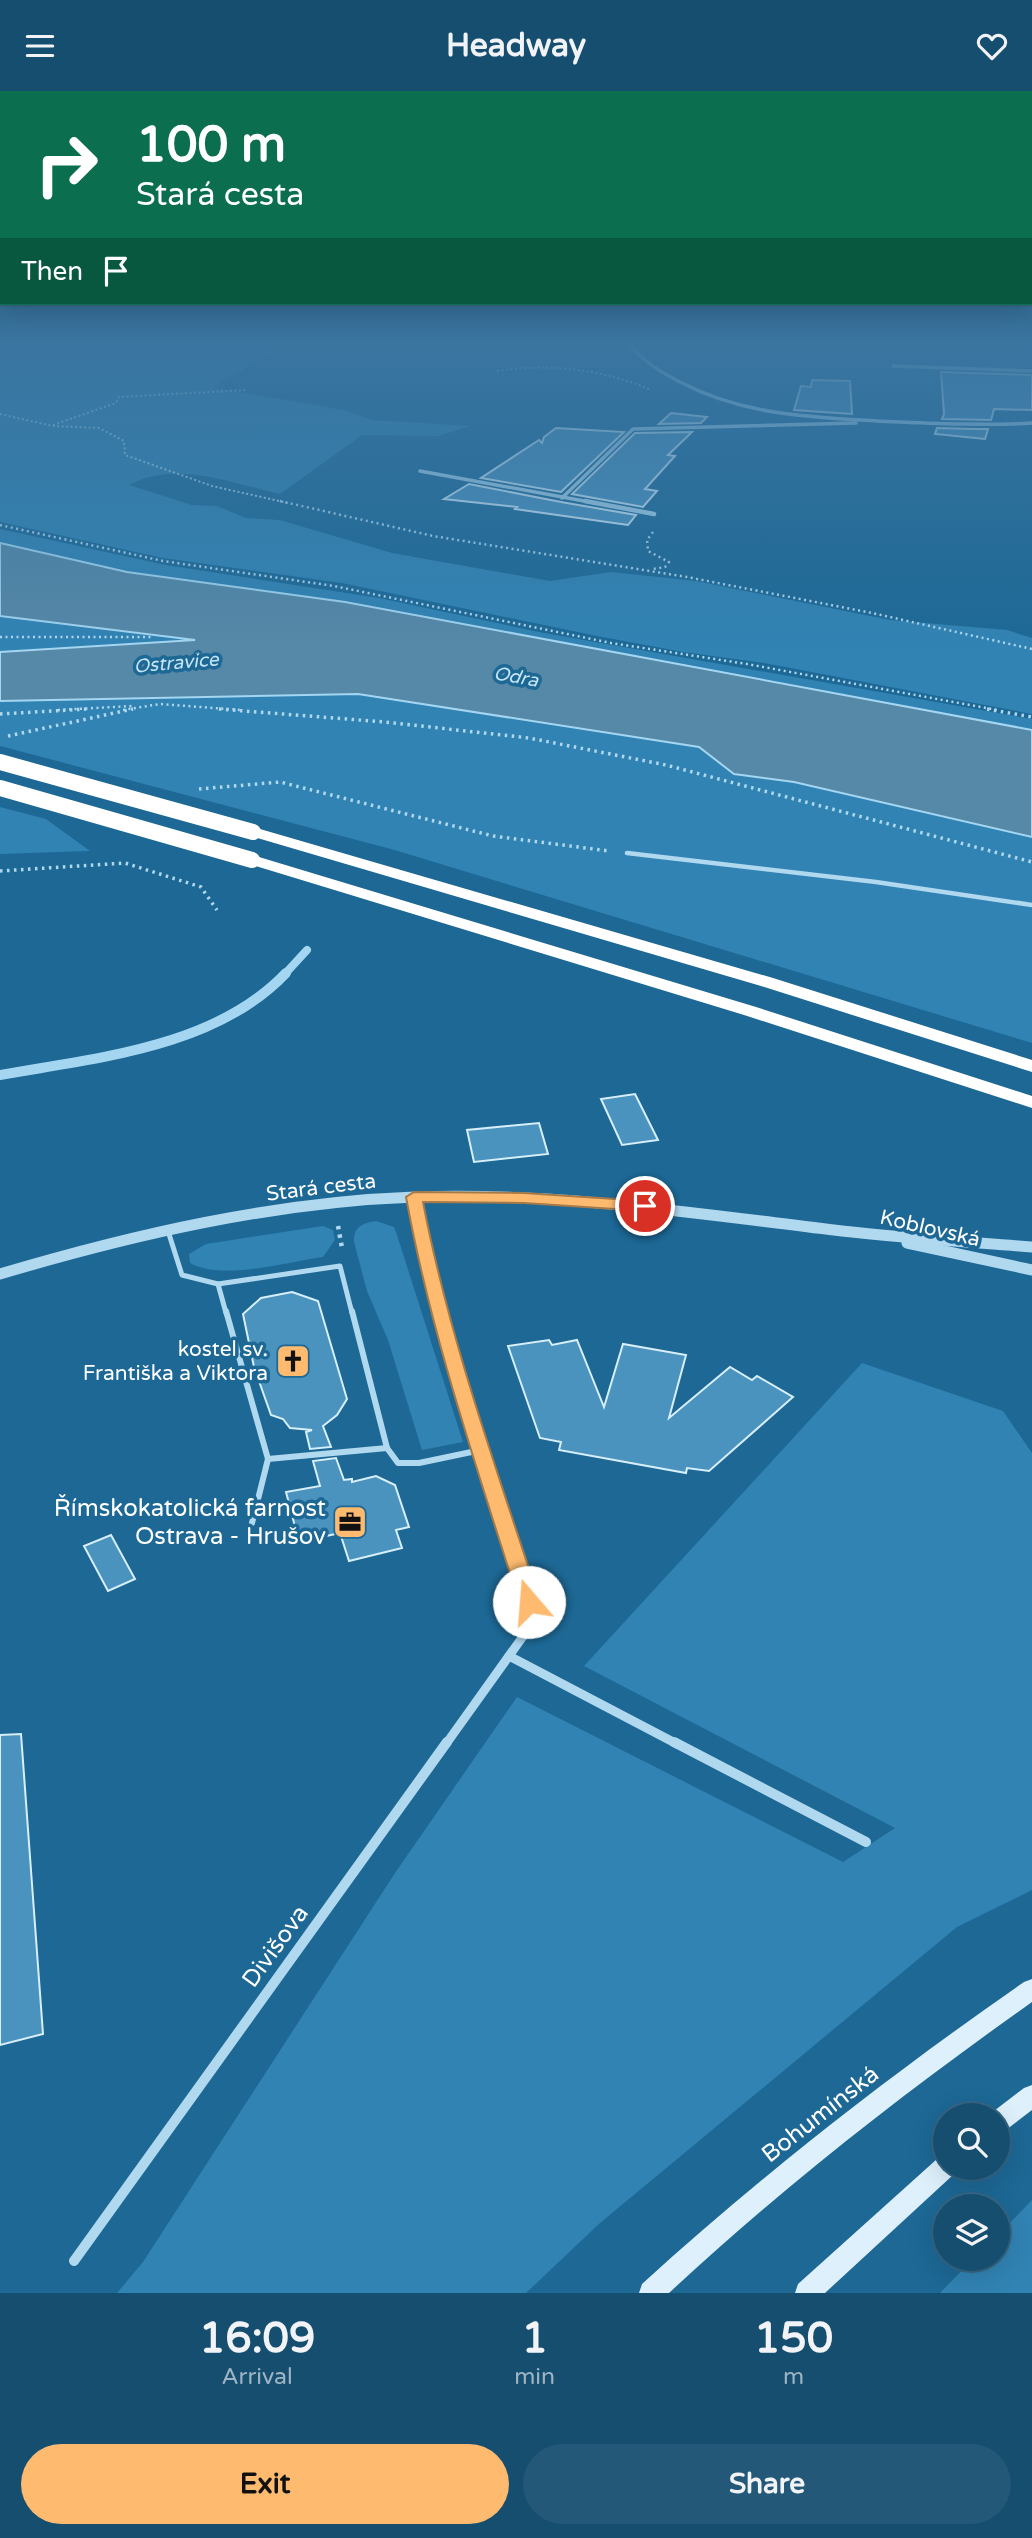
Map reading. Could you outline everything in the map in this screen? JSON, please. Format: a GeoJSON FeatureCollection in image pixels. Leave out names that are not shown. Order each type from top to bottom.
{"type":"FeatureCollection","features":[{"type":"Feature","properties":{"kind":"highway"},"geometry":{"type":"LineString","coordinates":[[0,762],[253,832],[767,982],[1032,1066]]}},
{"type":"Feature","properties":{"kind":"highway"},"geometry":{"type":"LineString","coordinates":[[0,788],[252,860],[750,1011],[1032,1102]]}},
{"type":"Feature","properties":{"kind":"main road","name":"Bohumínská"},"geometry":{"type":"LineString","coordinates":[[651,2293],[714,2234],[778,2182],[962,2039],[1032,1989]]}},
{"type":"Feature","properties":{"kind":"main road"},"geometry":{"type":"LineString","coordinates":[[1010,2113],[1032,2096]]}},
{"type":"Feature","properties":{"kind":"main road"},"geometry":{"type":"LineString","coordinates":[[807,2293],[933,2178]]}},
{"type":"Feature","properties":{"kind":"street"},"geometry":{"type":"LineString","coordinates":[[562,498],[619,443]]}},
{"type":"Feature","properties":{"kind":"street"},"geometry":{"type":"LineString","coordinates":[[420,471],[654,514]]}},
{"type":"Feature","properties":{"kind":"street","name":"Stará cesta"},"geometry":{"type":"LineString","coordinates":[[0,1274],[93,1248],[168,1231],[333,1204],[414,1197],[604,1202],[862,1233]]}},
{"type":"Feature","properties":{"kind":"street","name":"Divišova"},"geometry":{"type":"LineString","coordinates":[[74,2261],[524,1635],[529,1602],[425,1259],[414,1197]]}},
{"type":"Feature","properties":{"kind":"street","name":"Koblovská"},"geometry":{"type":"LineString","coordinates":[[862,1233],[1032,1247]]}},
{"type":"Feature","properties":{"kind":"street","name":"Koblovská"},"geometry":{"type":"LineString","coordinates":[[862,1233],[1032,1271]]}},
{"type":"Feature","properties":{"kind":"street"},"geometry":{"type":"LineString","coordinates":[[509,1656],[866,1842]]}},
{"type":"Feature","properties":{"kind":"lane"},"geometry":{"type":"LineString","coordinates":[[627,853],[863,880],[1032,905]]}},
{"type":"Feature","properties":{"kind":"lane"},"geometry":{"type":"LineString","coordinates":[[168,1231],[182,1275],[218,1285],[340,1266],[387,1448],[398,1463],[419,1463],[481,1450]]}},
{"type":"Feature","properties":{"kind":"lane"},"geometry":{"type":"LineString","coordinates":[[218,1285],[268,1459],[251,1523]]}},
{"type":"Feature","properties":{"kind":"lane"},"geometry":{"type":"LineString","coordinates":[[268,1459],[387,1448]]}},
{"type":"Feature","properties":{"kind":"path"},"geometry":{"type":"LineString","coordinates":[[124,443],[125,455],[212,485],[433,535],[650,570],[872,613],[1032,649]]}},
{"type":"Feature","properties":{"kind":"path"},"geometry":{"type":"LineString","coordinates":[[650,570],[665,566],[669,562],[648,551],[647,540],[664,518],[654,514]]}},
{"type":"Feature","properties":{"kind":"path"},"geometry":{"type":"LineString","coordinates":[[0,525],[163,561],[347,588],[611,643],[747,664],[1032,717]]}},
{"type":"Feature","properties":{"kind":"path"},"geometry":{"type":"LineString","coordinates":[[0,637],[152,637]]}},
{"type":"Feature","properties":{"kind":"path"},"geometry":{"type":"LineString","coordinates":[[0,714],[160,704],[386,722],[529,738],[666,765],[1032,862]]}},
{"type":"Feature","properties":{"kind":"path"},"geometry":{"type":"LineString","coordinates":[[3,737],[160,704]]}},
{"type":"Feature","properties":{"kind":"path"},"geometry":{"type":"LineString","coordinates":[[192,789],[279,782],[493,836],[627,853]]}},
{"type":"Feature","properties":{"kind":"path"},"geometry":{"type":"LineString","coordinates":[[0,871],[125,863],[201,887],[217,910]]}},
{"type":"Feature","properties":{"kind":"path"},"geometry":{"type":"LineString","coordinates":[[333,1204],[342,1245],[340,1266]]}},
{"type":"Feature","properties":{"kind":"shaded area"},"geometry":{"type":"Polygon","coordinates":[[[0,443],[351,443],[280,494],[184,474],[165,474],[129,485],[192,505],[217,506],[246,518],[280,520],[392,553],[550,581],[611,572],[696,581],[890,620],[1007,630],[1032,638],[1032,714],[764,663],[597,636],[342,583],[163,558],[0,522],[0,443]]]}},
{"type":"Feature","properties":{"kind":"shaded area"},"geometry":{"type":"Polygon","coordinates":[[[0,529],[166,565],[379,598],[539,632],[1032,719],[1032,730],[345,602],[127,572],[0,543],[0,529]]]}},
{"type":"Feature","properties":{"kind":"shaded area"},"geometry":{"type":"Polygon","coordinates":[[[0,616],[201,640],[0,652],[0,616]]]}},
{"type":"Feature","properties":{"kind":"shaded area"},"geometry":{"type":"Polygon","coordinates":[[[358,694],[700,747],[734,774],[794,782],[1032,837],[1032,1043],[391,849],[0,746],[0,701],[358,694]]]}},
{"type":"Feature","properties":{"kind":"shaded area"},"geometry":{"type":"Polygon","coordinates":[[[0,807],[46,819],[90,851],[0,854],[0,807]]]}},
{"type":"Feature","properties":{"kind":"shaded area"},"geometry":{"type":"Polygon","coordinates":[[[376,1221],[394,1227],[463,1442],[422,1450],[388,1340],[367,1291],[354,1242],[355,1233],[360,1227],[376,1221]]]}},
{"type":"Feature","properties":{"kind":"shaded area"},"geometry":{"type":"Polygon","coordinates":[[[323,1226],[333,1230],[335,1240],[323,1257],[236,1270],[203,1268],[190,1263],[189,1254],[206,1244],[323,1226]]]}},
{"type":"Feature","properties":{"kind":"shaded area"},"geometry":{"type":"Polygon","coordinates":[[[862,1363],[1003,1411],[1032,1453],[1032,1890],[957,1927],[600,2223],[526,2293],[117,2293],[143,2262],[395,1873],[517,1697],[843,1862],[895,1828],[584,1666],[862,1363]]]}},
{"type":"Feature","properties":{"kind":"shaded area"},"geometry":{"type":"Polygon","coordinates":[[[1032,2200],[1032,2293],[940,2293],[961,2271],[1010,2271],[1010,2223],[1032,2200]]]}},
{"type":"Feature","properties":{"kind":"water"},"geometry":{"type":"Polygon","coordinates":[[[0,543],[127,572],[345,602],[1032,730],[1032,837],[794,782],[734,774],[699,747],[358,694],[0,701],[0,652],[195,640],[0,616],[0,543]]]}},
{"type":"Feature","properties":{"kind":"building"},"geometry":{"type":"Polygon","coordinates":[[[535,443],[613,443],[561,492],[481,478],[535,443]]]}},
{"type":"Feature","properties":{"kind":"building"},"geometry":{"type":"Polygon","coordinates":[[[625,443],[681,443],[668,455],[675,456],[645,489],[657,491],[643,507],[572,494],[625,443]]]}},
{"type":"Feature","properties":{"kind":"building"},"geometry":{"type":"Polygon","coordinates":[[[469,484],[636,515],[628,525],[515,509],[517,507],[444,499],[469,484]]]}},
{"type":"Feature","properties":{"kind":"building"},"geometry":{"type":"Polygon","coordinates":[[[635,1094],[658,1140],[622,1145],[601,1099],[635,1094]]]}},
{"type":"Feature","properties":{"kind":"building"},"geometry":{"type":"Polygon","coordinates":[[[539,1123],[548,1154],[474,1162],[467,1130],[539,1123]]]}},
{"type":"Feature","properties":{"kind":"building","name":"kostel sv. Františka a Viktora"},"geometry":{"type":"Polygon","coordinates":[[[292,1292],[318,1301],[347,1399],[337,1415],[323,1426],[331,1447],[310,1449],[306,1432],[312,1430],[290,1428],[283,1419],[271,1415],[254,1367],[243,1314],[261,1298],[292,1292]]]}},
{"type":"Feature","properties":{"kind":"building"},"geometry":{"type":"Polygon","coordinates":[[[549,1340],[552,1345],[577,1340],[604,1407],[623,1344],[686,1355],[669,1418],[730,1367],[752,1380],[757,1376],[793,1397],[709,1471],[687,1468],[686,1473],[559,1450],[561,1442],[540,1438],[508,1346],[549,1340]]]}},
{"type":"Feature","properties":{"kind":"building","name":"Římskokatolická farnost Ostrava - Hrušov"},"geometry":{"type":"Polygon","coordinates":[[[336,1458],[344,1480],[352,1479],[352,1482],[376,1476],[395,1485],[409,1527],[396,1530],[402,1548],[349,1561],[340,1533],[299,1542],[286,1492],[320,1486],[313,1461],[336,1458]]]}},
{"type":"Feature","properties":{"kind":"building"},"geometry":{"type":"Polygon","coordinates":[[[111,1535],[135,1579],[108,1591],[84,1546],[111,1535]]]}},
{"type":"Feature","properties":{"kind":"building"},"geometry":{"type":"Polygon","coordinates":[[[21,1734],[43,2034],[0,2045],[0,1735],[21,1734]]]}},
{"type":"Feature","properties":{"kind":"waterway"},"geometry":{"type":"LineString","coordinates":[[285,974],[307,950]]}},
{"type":"Feature","properties":{"kind":"waterway"},"geometry":{"type":"LineString","coordinates":[[0,1075],[114,1055],[189,1034],[225,1018],[257,998],[285,974]]}},
{"type":"Feature","properties":{"kind":"place","name":"kostel sv. Františka a Viktora"},"geometry":{"type":"Point","coordinates":[293,1361]}},
{"type":"Feature","properties":{"kind":"place","name":"Římskokatolická farnost Ostrava - Hrušov"},"geometry":{"type":"Point","coordinates":[350,1522]}},
{"type":"Feature","properties":{"kind":"route"},"geometry":{"type":"LineString","coordinates":[[529,1602],[425,1259],[414,1197],[524,1198],[645,1206]]}},
{"type":"Feature","properties":{"kind":"water label","name":"Ostravice"},"geometry":{"type":"Point","coordinates":[176,662]}},
{"type":"Feature","properties":{"kind":"water label","name":"Odra"},"geometry":{"type":"Point","coordinates":[516,676]}}]}
